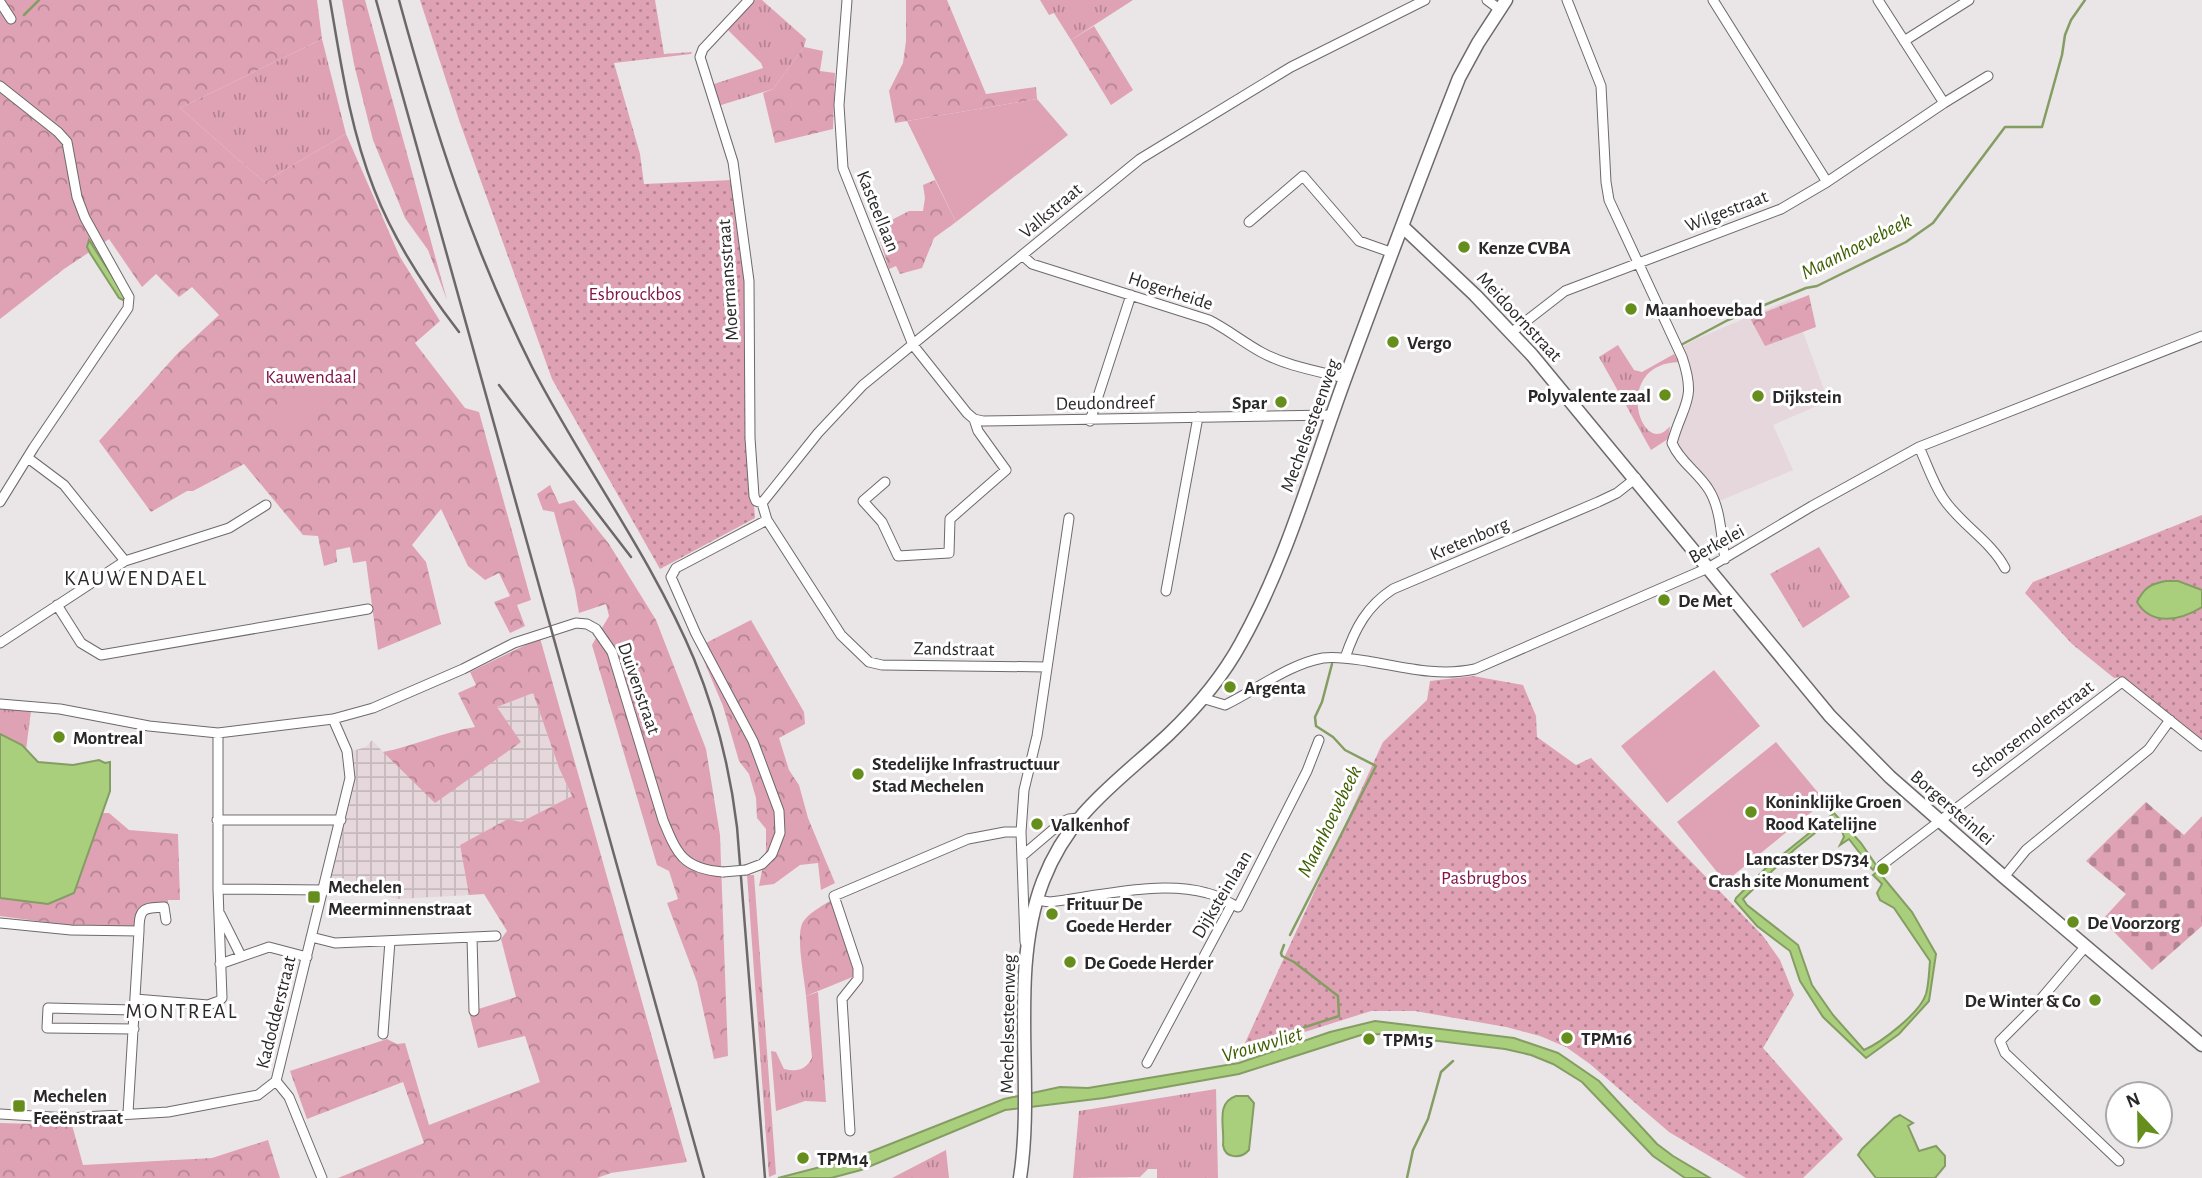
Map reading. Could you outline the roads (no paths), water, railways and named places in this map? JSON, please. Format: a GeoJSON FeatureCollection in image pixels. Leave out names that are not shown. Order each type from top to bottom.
{"type":"FeatureCollection","features":[{"type":"Feature","properties":{"kind":"main road","name":"Mechelsesteenweg"},"geometry":{"type":"LineString","coordinates":[[1020,1178],[1025,1140],[1026,951],[1036,901],[1057,851],[1078,818],[1114,780],[1172,731],[1213,685],[1240,645],[1266,593],[1459,78],[1503,5]]}},
{"type":"Feature","properties":{"kind":"main road","name":"Meidoornstraat"},"geometry":{"type":"LineString","coordinates":[[1403,227],[1512,332],[1709,568]]}},
{"type":"Feature","properties":{"kind":"main road","name":"Borgersteinlei"},"geometry":{"type":"LineString","coordinates":[[1709,568],[1829,716],[1890,777],[2202,1045]]}},
{"type":"Feature","properties":{"kind":"street","name":"Moermansstraat"},"geometry":{"type":"LineString","coordinates":[[749,0],[701,54],[700,60],[733,162],[748,281],[750,438],[754,496],[756,501],[762,503]]}},
{"type":"Feature","properties":{"kind":"street","name":"Kasteellaan"},"geometry":{"type":"LineString","coordinates":[[847,0],[839,105],[843,167],[913,345]]}},
{"type":"Feature","properties":{"kind":"street","name":"Valkstraat"},"geometry":{"type":"LineString","coordinates":[[762,503],[818,433],[863,385],[1140,159],[1291,67],[1425,0]]}},
{"type":"Feature","properties":{"kind":"street"},"geometry":{"type":"LineString","coordinates":[[1486,0],[1503,5]]}},
{"type":"Feature","properties":{"kind":"street"},"geometry":{"type":"LineString","coordinates":[[1567,0],[1601,86],[1609,200],[1682,357],[1689,379],[1690,394],[1672,443],[1676,453],[1710,491],[1717,508],[1725,559]]}},
{"type":"Feature","properties":{"kind":"street"},"geometry":{"type":"LineString","coordinates":[[1713,0],[1827,181]]}},
{"type":"Feature","properties":{"kind":"street"},"geometry":{"type":"LineString","coordinates":[[1878,0],[1944,103]]}},
{"type":"Feature","properties":{"kind":"street"},"geometry":{"type":"LineString","coordinates":[[1904,41],[1969,0]]}},
{"type":"Feature","properties":{"kind":"street"},"geometry":{"type":"LineString","coordinates":[[0,2],[11,19]]}},
{"type":"Feature","properties":{"kind":"street","name":"Wilgestraat"},"geometry":{"type":"LineString","coordinates":[[1512,332],[1565,290],[1781,209],[1988,76]]}},
{"type":"Feature","properties":{"kind":"street"},"geometry":{"type":"LineString","coordinates":[[0,86],[67,142],[77,197],[85,218],[129,297],[128,308],[0,502]]}},
{"type":"Feature","properties":{"kind":"street"},"geometry":{"type":"LineString","coordinates":[[1249,222],[1303,176],[1359,241],[1393,253]]}},
{"type":"Feature","properties":{"kind":"street","name":"Hogerheide"},"geometry":{"type":"LineString","coordinates":[[1023,256],[1031,264],[1209,320],[1260,352],[1301,367],[1345,378]]}},
{"type":"Feature","properties":{"kind":"street"},"geometry":{"type":"LineString","coordinates":[[1090,421],[1131,295]]}},
{"type":"Feature","properties":{"kind":"street","name":"Berkelei"},"geometry":{"type":"LineString","coordinates":[[1232,702],[1299,666],[1324,657],[1452,674],[1475,669],[1709,568],[1919,447],[2202,336]]}},
{"type":"Feature","properties":{"kind":"street"},"geometry":{"type":"LineString","coordinates":[[885,482],[863,501],[882,522],[898,556],[949,554],[950,519],[1006,470],[978,431],[974,419],[967,414],[913,345]]}},
{"type":"Feature","properties":{"kind":"street","name":"Deudondreef"},"geometry":{"type":"LineString","coordinates":[[974,419],[1090,421],[1333,415]]}},
{"type":"Feature","properties":{"kind":"street"},"geometry":{"type":"LineString","coordinates":[[1166,591],[1198,417]]}},
{"type":"Feature","properties":{"kind":"street"},"geometry":{"type":"LineString","coordinates":[[1919,447],[1943,499],[1998,555],[2005,568]]}},
{"type":"Feature","properties":{"kind":"street"},"geometry":{"type":"LineString","coordinates":[[28,458],[64,485],[125,561]]}},
{"type":"Feature","properties":{"kind":"street","name":"Kretenborg"},"geometry":{"type":"LineString","coordinates":[[1345,658],[1353,632],[1366,611],[1393,589],[1598,502],[1617,493],[1636,478]]}},
{"type":"Feature","properties":{"kind":"street"},"geometry":{"type":"LineString","coordinates":[[762,503],[767,520]]}},
{"type":"Feature","properties":{"kind":"street"},"geometry":{"type":"LineString","coordinates":[[0,643],[125,561],[229,528],[266,505]]}},
{"type":"Feature","properties":{"kind":"street"},"geometry":{"type":"LineString","coordinates":[[1026,951],[1021,832],[1024,790],[1037,736],[1069,518]]}},
{"type":"Feature","properties":{"kind":"street","name":"Zandstraat"},"geometry":{"type":"LineString","coordinates":[[767,520],[833,624],[869,662],[882,665],[1047,667]]}},
{"type":"Feature","properties":{"kind":"street","name":"Duivenstraat"},"geometry":{"type":"LineString","coordinates":[[0,704],[60,709],[149,726],[218,733],[333,719],[373,708],[463,669],[514,643],[567,625],[587,624],[601,633],[612,652],[663,820],[680,855],[693,866],[723,872],[746,870],[762,864],[772,854],[780,833],[779,811],[753,741],[696,634],[671,577],[676,568],[767,520]]}},
{"type":"Feature","properties":{"kind":"street"},"geometry":{"type":"LineString","coordinates":[[57,605],[81,643],[101,655],[368,609]]}},
{"type":"Feature","properties":{"kind":"street","name":"Schorsemolenstraat"},"geometry":{"type":"LineString","coordinates":[[1882,865],[2122,682],[2202,747]]}},
{"type":"Feature","properties":{"kind":"street"},"geometry":{"type":"LineString","coordinates":[[1213,685],[1220,699],[1232,702]]}},
{"type":"Feature","properties":{"kind":"street"},"geometry":{"type":"LineString","coordinates":[[1202,698],[1225,705],[1232,702]]}},
{"type":"Feature","properties":{"kind":"street","name":"Kadodderstraat"},"geometry":{"type":"LineString","coordinates":[[0,1114],[68,1118],[168,1112],[258,1095],[276,1080],[350,778],[347,751],[333,719]]}},
{"type":"Feature","properties":{"kind":"street"},"geometry":{"type":"LineString","coordinates":[[2004,877],[2026,850],[2149,748],[2170,720]]}},
{"type":"Feature","properties":{"kind":"street"},"geometry":{"type":"LineString","coordinates":[[135,999],[215,1004],[223,993],[218,890],[218,733]]}},
{"type":"Feature","properties":{"kind":"street","name":"Dijksteinlaan"},"geometry":{"type":"LineString","coordinates":[[1147,1063],[1232,904],[1238,906],[1307,771],[1319,740]]}},
{"type":"Feature","properties":{"kind":"street","name":"Mechelsesteenweg"},"geometry":{"type":"LineString","coordinates":[[1022,856],[1062,822],[1078,818]]}},
{"type":"Feature","properties":{"kind":"street"},"geometry":{"type":"LineString","coordinates":[[217,820],[341,820]]}},
{"type":"Feature","properties":{"kind":"street"},"geometry":{"type":"LineString","coordinates":[[850,1131],[842,999],[858,979],[858,968],[834,897],[968,839],[1021,832]]}},
{"type":"Feature","properties":{"kind":"street"},"geometry":{"type":"LineString","coordinates":[[1036,901],[1050,902],[1162,888],[1210,893],[1232,904]]}},
{"type":"Feature","properties":{"kind":"street"},"geometry":{"type":"LineString","coordinates":[[218,890],[322,890]]}},
{"type":"Feature","properties":{"kind":"street"},"geometry":{"type":"LineString","coordinates":[[128,1113],[139,918],[147,908],[165,903],[166,920]]}},
{"type":"Feature","properties":{"kind":"street"},"geometry":{"type":"LineString","coordinates":[[219,911],[240,956]]}},
{"type":"Feature","properties":{"kind":"street"},"geometry":{"type":"LineString","coordinates":[[0,923],[72,930],[139,931]]}},
{"type":"Feature","properties":{"kind":"street"},"geometry":{"type":"LineString","coordinates":[[312,937],[335,943],[496,936]]}},
{"type":"Feature","properties":{"kind":"street"},"geometry":{"type":"LineString","coordinates":[[472,938],[474,1011]]}},
{"type":"Feature","properties":{"kind":"street"},"geometry":{"type":"LineString","coordinates":[[383,1034],[390,941]]}},
{"type":"Feature","properties":{"kind":"street"},"geometry":{"type":"LineString","coordinates":[[220,964],[269,947],[307,957]]}},
{"type":"Feature","properties":{"kind":"street"},"geometry":{"type":"LineString","coordinates":[[2085,947],[2035,1006],[2000,1041],[2005,1054],[2119,1161]]}},
{"type":"Feature","properties":{"kind":"street"},"geometry":{"type":"LineString","coordinates":[[134,1010],[48,1008],[47,1028],[134,1029]]}},
{"type":"Feature","properties":{"kind":"street"},"geometry":{"type":"LineString","coordinates":[[276,1080],[289,1097],[322,1178]]}},
{"type":"Feature","properties":{"kind":"waterway"},"geometry":{"type":"LineString","coordinates":[[24,15],[39,0]]}},
{"type":"Feature","properties":{"kind":"waterway","name":"Maanhoevebeek"},"geometry":{"type":"LineString","coordinates":[[1679,346],[1728,320],[1817,286],[1906,242],[1933,223],[2005,127],[2042,127],[2065,35],[2071,20],[2085,0]]}},
{"type":"Feature","properties":{"kind":"waterway","name":"Maanhoevebeek"},"geometry":{"type":"LineString","coordinates":[[1290,935],[1376,766],[1345,750],[1333,737],[1316,726],[1315,717],[1332,664]]}},
{"type":"Feature","properties":{"kind":"waterway","name":"Maanhoevebeek"},"geometry":{"type":"LineString","coordinates":[[1250,1045],[1339,1016],[1338,996],[1282,956],[1284,945]]}},
{"type":"Feature","properties":{"kind":"waterway"},"geometry":{"type":"LineString","coordinates":[[1407,1178],[1413,1150],[1428,1119],[1441,1072],[1453,1061]]}},
{"type":"Feature","properties":{"kind":"railway"},"geometry":{"type":"LineString","coordinates":[[330,0],[352,119],[374,189],[411,264],[459,332]]}},
{"type":"Feature","properties":{"kind":"railway"},"geometry":{"type":"LineString","coordinates":[[376,0],[704,1178]]}},
{"type":"Feature","properties":{"kind":"railway"},"geometry":{"type":"LineString","coordinates":[[399,0],[456,187],[510,322],[552,404],[658,584],[694,659],[709,700],[726,763],[737,827],[765,1178]]}},
{"type":"Feature","properties":{"kind":"railway"},"geometry":{"type":"LineString","coordinates":[[499,385],[631,557]]}},
{"type":"Feature","properties":{"kind":"place","name":"Kenze CVBA"},"geometry":{"type":"Point","coordinates":[1464,247]}},
{"type":"Feature","properties":{"kind":"place","name":"Maanhoevebad"},"geometry":{"type":"Point","coordinates":[1631,309]}},
{"type":"Feature","properties":{"kind":"place","name":"Vergo"},"geometry":{"type":"Point","coordinates":[1393,342]}},
{"type":"Feature","properties":{"kind":"place","name":"Polyvalente zaal"},"geometry":{"type":"Point","coordinates":[1665,395]}},
{"type":"Feature","properties":{"kind":"place","name":"Dijkstein"},"geometry":{"type":"Point","coordinates":[1758,396]}},
{"type":"Feature","properties":{"kind":"place","name":"Spar"},"geometry":{"type":"Point","coordinates":[1281,402]}},
{"type":"Feature","properties":{"kind":"place","name":"De Met"},"geometry":{"type":"Point","coordinates":[1664,600]}},
{"type":"Feature","properties":{"kind":"place","name":"Argenta"},"geometry":{"type":"Point","coordinates":[1230,687]}},
{"type":"Feature","properties":{"kind":"place","name":"Montreal"},"geometry":{"type":"Point","coordinates":[59,737]}},
{"type":"Feature","properties":{"kind":"place","name":"Stedelijke Infrastructuur Stad Mechelen"},"geometry":{"type":"Point","coordinates":[858,774]}},
{"type":"Feature","properties":{"kind":"place","name":"Koninklijke Groen Rood Katelijne"},"geometry":{"type":"Point","coordinates":[1751,812]}},
{"type":"Feature","properties":{"kind":"place","name":"Valkenhof"},"geometry":{"type":"Point","coordinates":[1037,824]}},
{"type":"Feature","properties":{"kind":"place","name":"Lancaster DS734 Crash site Monument"},"geometry":{"type":"Point","coordinates":[1883,869]}},
{"type":"Feature","properties":{"kind":"place","name":"Mechelen Meerminnenstraat"},"geometry":{"type":"Point","coordinates":[314,897]}},
{"type":"Feature","properties":{"kind":"place","name":"Frituur De Goede Herder"},"geometry":{"type":"Point","coordinates":[1052,914]}},
{"type":"Feature","properties":{"kind":"place","name":"De Voorzorg"},"geometry":{"type":"Point","coordinates":[2073,922]}},
{"type":"Feature","properties":{"kind":"place","name":"De Goede Herder"},"geometry":{"type":"Point","coordinates":[1070,962]}},
{"type":"Feature","properties":{"kind":"place","name":"De Winter & Co"},"geometry":{"type":"Point","coordinates":[2095,1000]}},
{"type":"Feature","properties":{"kind":"place","name":"TPM16"},"geometry":{"type":"Point","coordinates":[1567,1038]}},
{"type":"Feature","properties":{"kind":"place","name":"TPM15"},"geometry":{"type":"Point","coordinates":[1369,1039]}},
{"type":"Feature","properties":{"kind":"place","name":"Mechelen Feeënstraat"},"geometry":{"type":"Point","coordinates":[19,1106]}},
{"type":"Feature","properties":{"kind":"place","name":"TPM14"},"geometry":{"type":"Point","coordinates":[803,1158]}},
{"type":"Feature","properties":{"kind":"district","name":"KAUWENDAEL"},"geometry":{"type":"Point","coordinates":[136,578]}},
{"type":"Feature","properties":{"kind":"district","name":"MONTREAL"},"geometry":{"type":"Point","coordinates":[182,1011]}},
{"type":"Feature","properties":{"kind":"park label","name":"Esbrouckbos"},"geometry":{"type":"Point","coordinates":[635,293]}},
{"type":"Feature","properties":{"kind":"park label","name":"Kauwendaal"},"geometry":{"type":"Point","coordinates":[311,376]}},
{"type":"Feature","properties":{"kind":"park label","name":"Pasbrugbos"},"geometry":{"type":"Point","coordinates":[1484,877]}},
{"type":"Feature","properties":{"kind":"water label","name":"Vrouwvliet"},"geometry":{"type":"Point","coordinates":[1262,1044]}}]}
